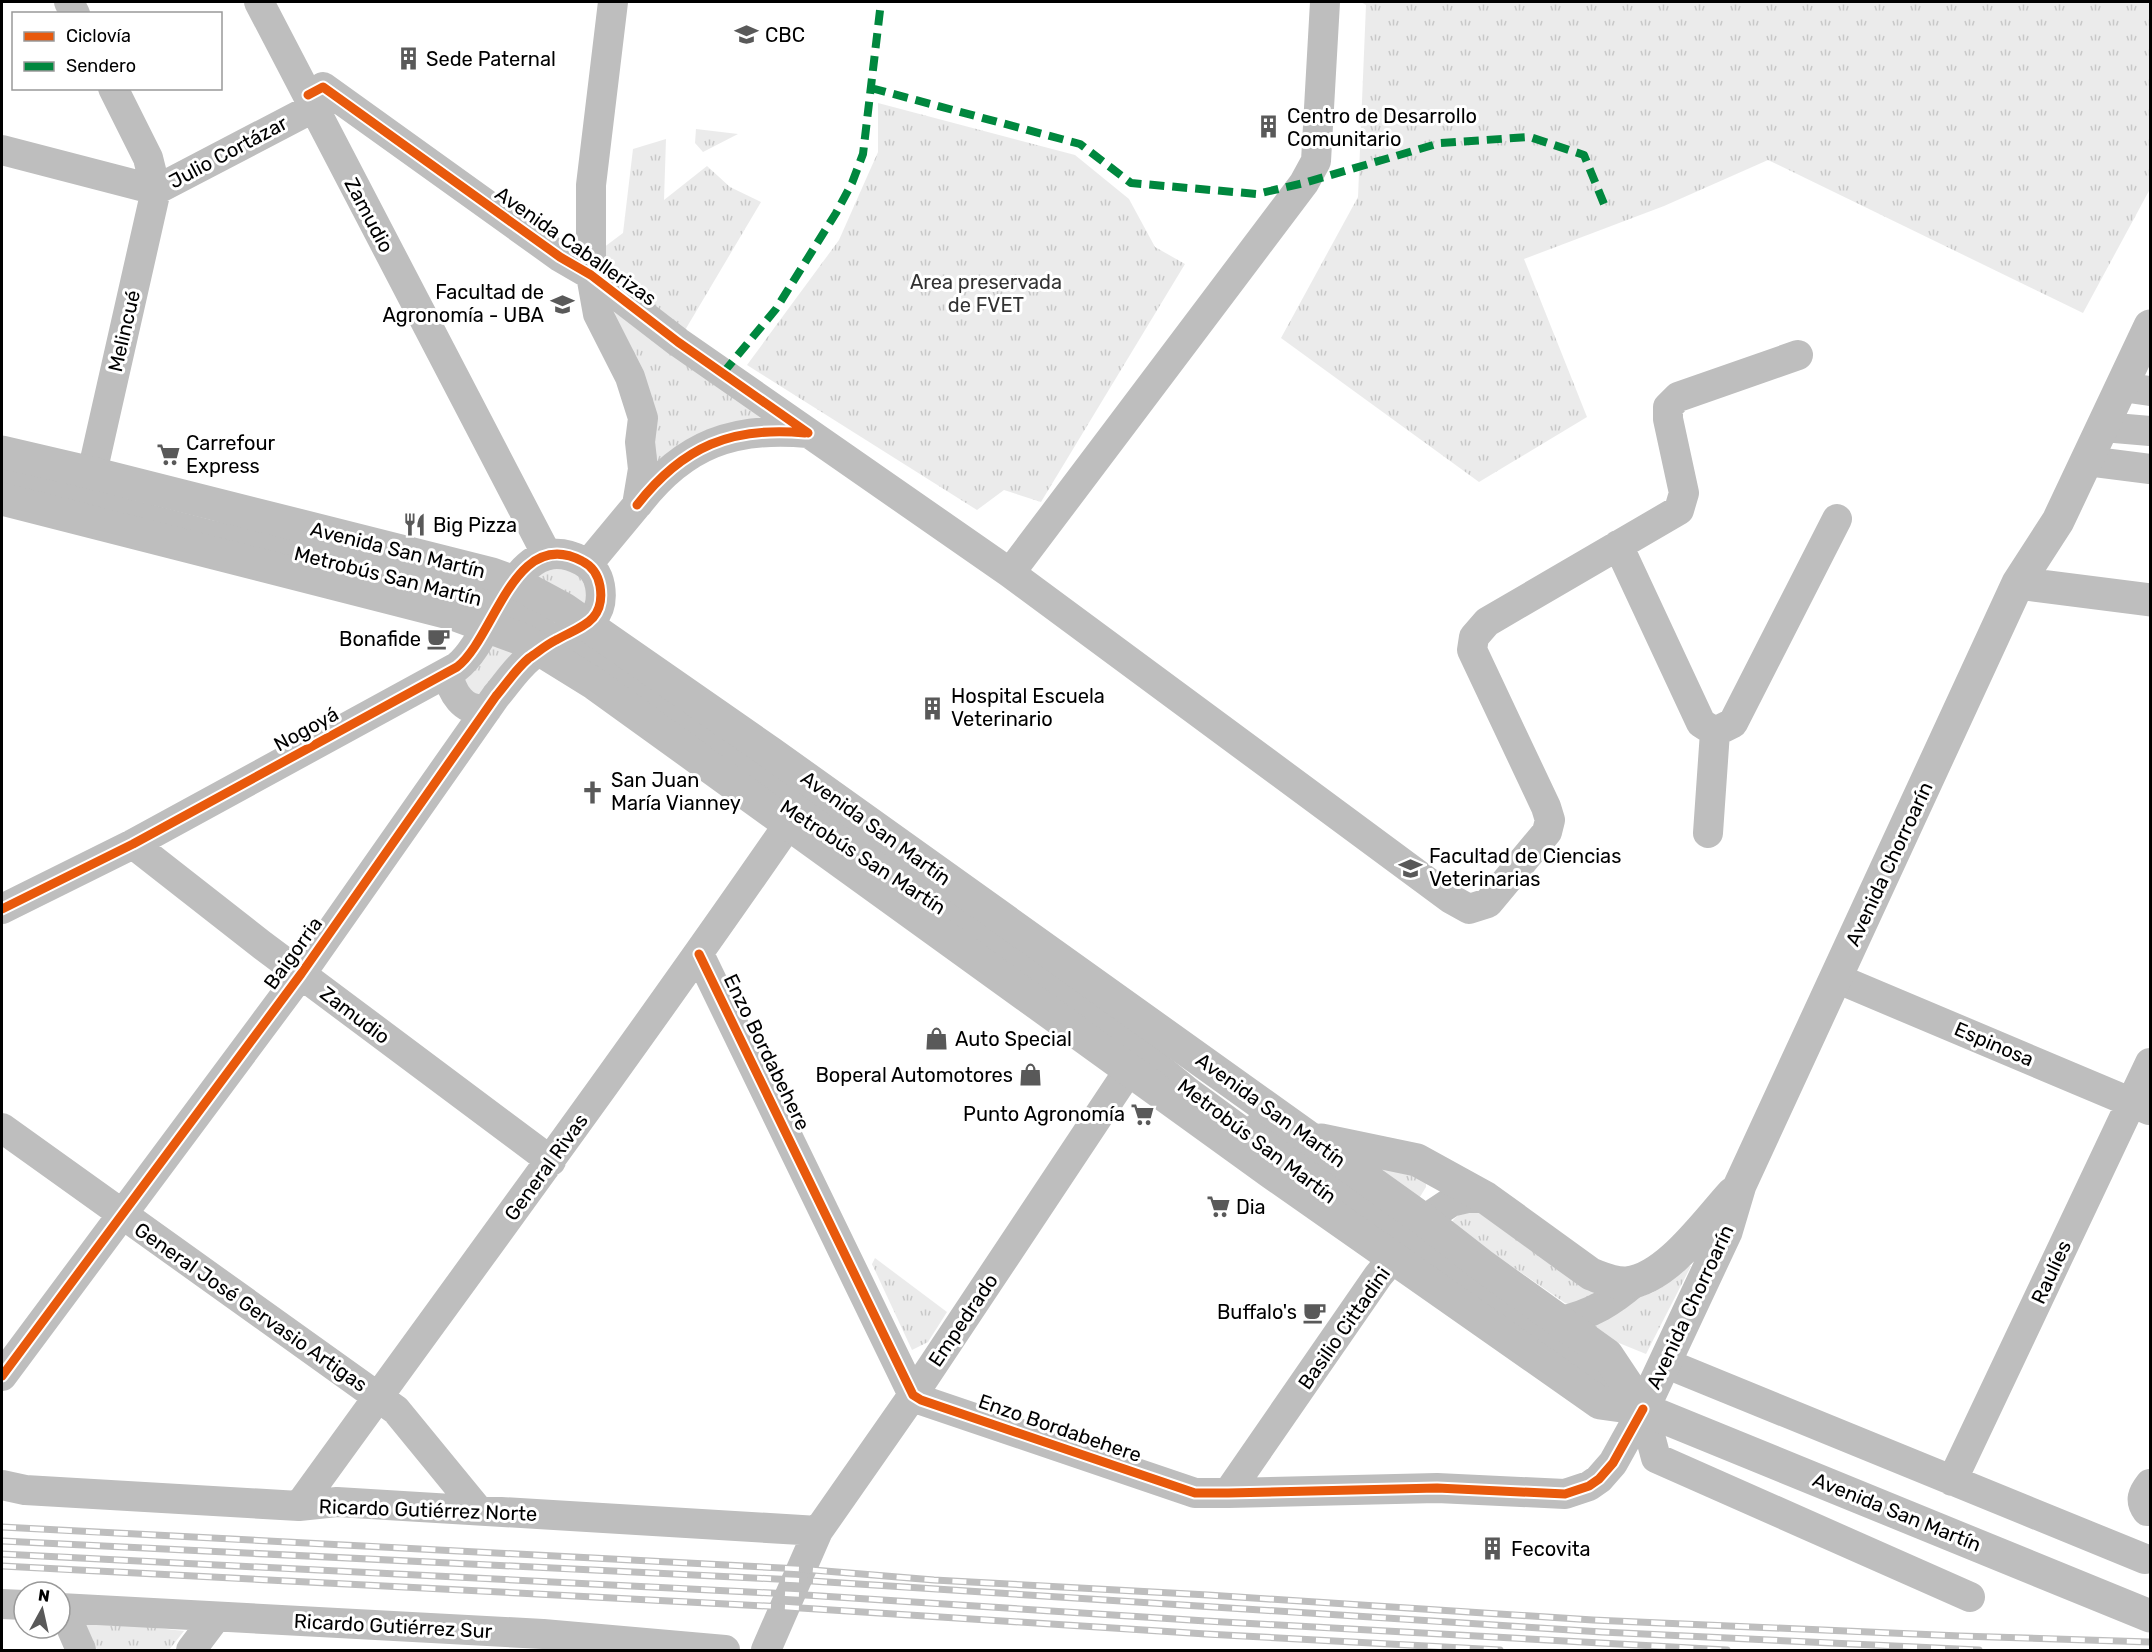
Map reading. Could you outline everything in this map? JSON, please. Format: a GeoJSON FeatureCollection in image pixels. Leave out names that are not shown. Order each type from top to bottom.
{"type":"FeatureCollection","features":[{"type":"Feature","properties":{"kind":"main road","name":"Avenida Chorroarín"},"geometry":{"type":"LineString","coordinates":[[1643,1409],[1726,1232],[1740,1185],[2018,584],[2058,522],[2103,427],[2136,389],[2151,326]]}},
{"type":"Feature","properties":{"kind":"main road","name":"Avenida San Martín"},"geometry":{"type":"LineString","coordinates":[[2,452],[92,472],[492,574],[501,602],[524,640],[563,637],[771,753],[1143,1048],[1272,1173],[1408,1239],[1483,1266],[1607,1355],[1643,1409]]}},
{"type":"Feature","properties":{"kind":"main road","name":"Avenida San Martín"},"geometry":{"type":"LineString","coordinates":[[2,499],[453,614],[501,602],[548,599],[563,637],[595,684],[788,825],[1143,1048],[1307,1137],[1408,1239],[1600,1403],[1643,1409],[2151,1616]]}},
{"type":"Feature","properties":{"kind":"main road"},"geometry":{"type":"LineString","coordinates":[[2018,584],[2151,600]]}},
{"type":"Feature","properties":{"kind":"main road"},"geometry":{"type":"LineString","coordinates":[[1307,1137],[1417,1160],[1486,1198],[1591,1274],[1609,1281],[1625,1283],[1636,1281],[1666,1264],[1682,1251],[1740,1185]]}},
{"type":"Feature","properties":{"kind":"street","name":"Zamudio"},"geometry":{"type":"LineString","coordinates":[[259,2],[318,97],[547,555]]}},
{"type":"Feature","properties":{"kind":"street"},"geometry":{"type":"LineString","coordinates":[[613,2],[591,185],[591,275],[598,314],[630,378],[643,418],[643,468],[637,505]]}},
{"type":"Feature","properties":{"kind":"street"},"geometry":{"type":"LineString","coordinates":[[1010,573],[1304,183],[1316,160],[1325,2]]}},
{"type":"Feature","properties":{"kind":"street"},"geometry":{"type":"LineString","coordinates":[[114,90],[148,158],[156,190]]}},
{"type":"Feature","properties":{"kind":"street","name":"Julio Cortázar"},"geometry":{"type":"LineString","coordinates":[[2,150],[156,190],[318,97]]}},
{"type":"Feature","properties":{"kind":"street","name":"Avenida Caballerizas"},"geometry":{"type":"LineString","coordinates":[[318,97],[560,258],[591,275],[678,342],[1010,573],[1451,899],[1469,909],[1488,903],[1547,832],[1550,820],[1472,650],[1474,637],[1487,622],[1618,545]]}},
{"type":"Feature","properties":{"kind":"street","name":"Melincué"},"geometry":{"type":"LineString","coordinates":[[92,472],[156,190]]}},
{"type":"Feature","properties":{"kind":"street"},"geometry":{"type":"LineString","coordinates":[[1715,732],[1701,723],[1618,545],[1679,510],[1684,493],[1668,419],[1668,407],[1678,397],[1798,354]]}},
{"type":"Feature","properties":{"kind":"street"},"geometry":{"type":"LineString","coordinates":[[2103,427],[2151,431]]}},
{"type":"Feature","properties":{"kind":"street"},"geometry":{"type":"LineString","coordinates":[[642,451],[646,459],[657,466],[669,467],[732,436],[758,431],[782,430],[808,433]]}},
{"type":"Feature","properties":{"kind":"street"},"geometry":{"type":"LineString","coordinates":[[2087,461],[2150,468]]}},
{"type":"Feature","properties":{"kind":"street"},"geometry":{"type":"LineString","coordinates":[[547,555],[593,557],[661,477],[675,464]]}},
{"type":"Feature","properties":{"kind":"street","name":"Metrobús San Martín"},"geometry":{"type":"LineString","coordinates":[[2,466],[480,584],[501,602]]}},
{"type":"Feature","properties":{"kind":"street","name":"Metrobús San Martín"},"geometry":{"type":"LineString","coordinates":[[2,481],[210,535],[314,555],[501,602]]}},
{"type":"Feature","properties":{"kind":"street"},"geometry":{"type":"LineString","coordinates":[[1715,732],[1733,723],[1837,519]]}},
{"type":"Feature","properties":{"kind":"street","name":"Nogoyá"},"geometry":{"type":"LineString","coordinates":[[2,909],[133,844],[448,672],[470,655],[523,569],[538,558],[547,555]]}},
{"type":"Feature","properties":{"kind":"street","name":"Baigorria"},"geometry":{"type":"LineString","coordinates":[[2,1376],[301,974],[487,709],[518,669],[596,613],[601,595],[593,557]]}},
{"type":"Feature","properties":{"kind":"street","name":"Metrobús San Martín"},"geometry":{"type":"LineString","coordinates":[[563,637],[811,808],[986,922],[1125,1023],[1143,1048]]}},
{"type":"Feature","properties":{"kind":"street","name":"Metrobús San Martín"},"geometry":{"type":"LineString","coordinates":[[563,637],[792,812],[912,892],[979,933],[1143,1048]]}},
{"type":"Feature","properties":{"kind":"street"},"geometry":{"type":"LineString","coordinates":[[448,672],[453,693],[459,700],[474,709],[487,709]]}},
{"type":"Feature","properties":{"kind":"street"},"geometry":{"type":"LineString","coordinates":[[1708,833],[1715,732]]}},
{"type":"Feature","properties":{"kind":"street","name":"Metrobús San Martín"},"geometry":{"type":"LineString","coordinates":[[771,753],[856,837]]}},
{"type":"Feature","properties":{"kind":"street","name":"General Rivas"},"geometry":{"type":"LineString","coordinates":[[299,1506],[551,1161],[788,825]]}},
{"type":"Feature","properties":{"kind":"street","name":"Zamudio"},"geometry":{"type":"LineString","coordinates":[[133,844],[301,974],[551,1161]]}},
{"type":"Feature","properties":{"kind":"street","name":"Enzo Bordabehere"},"geometry":{"type":"LineString","coordinates":[[699,954],[912,1395],[921,1400],[1195,1493],[1228,1494],[1437,1488],[1565,1494],[1589,1486],[1599,1479],[1613,1463],[1643,1409]]}},
{"type":"Feature","properties":{"kind":"street","name":"Espinosa"},"geometry":{"type":"LineString","coordinates":[[1836,978],[2141,1106]]}},
{"type":"Feature","properties":{"kind":"street","name":"Empedrado"},"geometry":{"type":"LineString","coordinates":[[766,1650],[818,1531],[912,1395],[1143,1048]]}},
{"type":"Feature","properties":{"kind":"street","name":"Raulíes"},"geometry":{"type":"LineString","coordinates":[[1952,1481],[2141,1106],[2151,1063]]}},
{"type":"Feature","properties":{"kind":"street","name":"General José Gervasio Artigas"},"geometry":{"type":"LineString","coordinates":[[2,1128],[396,1410],[478,1510]]}},
{"type":"Feature","properties":{"kind":"street","name":"Basilio Cittadini"},"geometry":{"type":"LineString","coordinates":[[1228,1494],[1378,1275],[1408,1239],[1451,1202],[1468,1198],[1486,1198]]}},
{"type":"Feature","properties":{"kind":"street"},"geometry":{"type":"LineString","coordinates":[[1561,1321],[1588,1313],[1614,1300],[1636,1281]]}},
{"type":"Feature","properties":{"kind":"street"},"geometry":{"type":"LineString","coordinates":[[1665,1363],[2145,1559]]}},
{"type":"Feature","properties":{"kind":"street","name":"Avenida San Martín"},"geometry":{"type":"LineString","coordinates":[[1643,1409],[1656,1458],[1970,1597]]}},
{"type":"Feature","properties":{"kind":"street"},"geometry":{"type":"LineString","coordinates":[[2151,1484],[2143,1494],[2142,1504],[2147,1511],[2151,1511]]}},
{"type":"Feature","properties":{"kind":"street","name":"Ricardo Gutiérrez Norte"},"geometry":{"type":"LineString","coordinates":[[2,1485],[25,1490],[299,1506],[337,1502],[818,1531]]}},
{"type":"Feature","properties":{"kind":"street","name":"Ricardo Gutiérrez Sur"},"geometry":{"type":"LineString","coordinates":[[72,1610],[543,1634],[724,1650]]}},
{"type":"Feature","properties":{"kind":"street"},"geometry":{"type":"LineString","coordinates":[[191,1650],[216,1617]]}},
{"type":"Feature","properties":{"kind":"street"},"geometry":{"type":"LineString","coordinates":[[72,1631],[81,1650]]}},
{"type":"Feature","properties":{"kind":"green space"},"geometry":{"type":"Polygon","coordinates":[[[1361,2],[2150,2],[2150,189],[2083,313],[1768,160],[1664,206],[1524,259],[1587,417],[1479,482],[1281,338],[1358,197],[1366,5],[1361,2]]]}},
{"type":"Feature","properties":{"kind":"green space","name":"Area preservada de FVET"},"geometry":{"type":"Polygon","coordinates":[[[878,103],[1075,155],[1129,199],[1155,247],[1185,264],[1041,502],[1004,490],[977,510],[747,365],[839,240],[878,152],[878,103]]]}},
{"type":"Feature","properties":{"kind":"green space"},"geometry":{"type":"Polygon","coordinates":[[[696,129],[738,134],[703,152],[695,143],[696,129]]]}},
{"type":"Feature","properties":{"kind":"green space"},"geometry":{"type":"Polygon","coordinates":[[[666,139],[664,200],[707,166],[730,187],[761,202],[678,342],[808,433],[657,466],[591,257],[623,233],[633,149],[666,139]]]}},
{"type":"Feature","properties":{"kind":"green space"},"geometry":{"type":"Polygon","coordinates":[[[549,566],[576,570],[588,591],[584,606],[534,575],[549,566]]]}},
{"type":"Feature","properties":{"kind":"green space"},"geometry":{"type":"Polygon","coordinates":[[[492,642],[515,654],[479,700],[459,683],[492,642]]]}},
{"type":"Feature","properties":{"kind":"green space"},"geometry":{"type":"Polygon","coordinates":[[[1360,1158],[1426,1180],[1426,1187],[1418,1200],[1360,1158]]]}},
{"type":"Feature","properties":{"kind":"green space"},"geometry":{"type":"Polygon","coordinates":[[[1462,1212],[1483,1213],[1599,1295],[1574,1306],[1565,1303],[1451,1224],[1462,1212]]]}},
{"type":"Feature","properties":{"kind":"green space"},"geometry":{"type":"Polygon","coordinates":[[[875,1258],[947,1312],[928,1342],[912,1350],[872,1264],[875,1258]]]}},
{"type":"Feature","properties":{"kind":"green space"},"geometry":{"type":"Polygon","coordinates":[[[1686,1265],[1691,1266],[1646,1354],[1614,1341],[1590,1325],[1636,1298],[1664,1286],[1686,1265]]]}},
{"type":"Feature","properties":{"kind":"green space"},"geometry":{"type":"Polygon","coordinates":[[[83,1620],[184,1631],[169,1650],[97,1650],[83,1620]]]}},
{"type":"Feature","properties":{"kind":"railway"},"geometry":{"type":"LineString","coordinates":[[2,1527],[801,1569],[934,1580],[1593,1620],[2150,1642]]}},
{"type":"Feature","properties":{"kind":"railway"},"geometry":{"type":"LineString","coordinates":[[2,1541],[796,1580],[1602,1632],[1979,1650]]}},
{"type":"Feature","properties":{"kind":"railway"},"geometry":{"type":"LineString","coordinates":[[2,1554],[790,1594],[1206,1621],[1727,1650]]}},
{"type":"Feature","properties":{"kind":"railway"},"geometry":{"type":"LineString","coordinates":[[2,1566],[785,1607],[1500,1650]]}},
{"type":"Feature","properties":{"kind":"marked path"},"geometry":{"type":"LineString","coordinates":[[723,373],[776,309],[852,183],[863,154],[881,2]]}},
{"type":"Feature","properties":{"kind":"marked path"},"geometry":{"type":"LineString","coordinates":[[871,88],[1080,144],[1131,183],[1257,194],[1304,183],[1440,143],[1530,137],[1584,155],[1604,204]]}},
{"type":"Feature","properties":{"kind":"cycle path"},"geometry":{"type":"LineString","coordinates":[[308,95],[323,87],[560,257],[591,275],[678,342],[808,433]]}},
{"type":"Feature","properties":{"kind":"cycle path"},"geometry":{"type":"LineString","coordinates":[[637,505],[672,468],[691,454],[711,444],[754,433],[805,433]]}},
{"type":"Feature","properties":{"kind":"cycle path"},"geometry":{"type":"LineString","coordinates":[[2,909],[133,844],[457,667],[470,653],[508,590],[523,571],[539,558],[559,554],[582,561],[589,565],[596,575],[601,598],[595,615],[582,627],[552,642],[529,658],[496,696],[301,974],[2,1376]]}},
{"type":"Feature","properties":{"kind":"cycle path"},"geometry":{"type":"LineString","coordinates":[[699,954],[913,1395],[921,1400],[1195,1493],[1437,1488],[1565,1494],[1589,1486],[1599,1479],[1613,1463],[1643,1409]]}},
{"type":"Feature","properties":{"kind":"place","name":"CBC"},"geometry":{"type":"Point","coordinates":[747,35]}},
{"type":"Feature","properties":{"kind":"place","name":"Sede Paternal"},"geometry":{"type":"Point","coordinates":[408,59]}},
{"type":"Feature","properties":{"kind":"place","name":"Centro de Desarrollo Comunitario"},"geometry":{"type":"Point","coordinates":[1269,127]}},
{"type":"Feature","properties":{"kind":"place","name":"Facultad de Agronomía - UBA"},"geometry":{"type":"Point","coordinates":[562,304]}},
{"type":"Feature","properties":{"kind":"place","name":"Carrefour Express"},"geometry":{"type":"Point","coordinates":[168,455]}},
{"type":"Feature","properties":{"kind":"place","name":"Big Pizza"},"geometry":{"type":"Point","coordinates":[415,525]}},
{"type":"Feature","properties":{"kind":"place","name":"Bonafide"},"geometry":{"type":"Point","coordinates":[439,639]}},
{"type":"Feature","properties":{"kind":"place","name":"Hospital Escuela Veterinario"},"geometry":{"type":"Point","coordinates":[933,708]}},
{"type":"Feature","properties":{"kind":"place","name":"San Juan María Vianney"},"geometry":{"type":"Point","coordinates":[593,792]}},
{"type":"Feature","properties":{"kind":"place","name":"Facultad de Ciencias Veterinarias"},"geometry":{"type":"Point","coordinates":[1411,868]}},
{"type":"Feature","properties":{"kind":"place","name":"Auto Special"},"geometry":{"type":"Point","coordinates":[937,1039]}},
{"type":"Feature","properties":{"kind":"place","name":"Boperal Automotores"},"geometry":{"type":"Point","coordinates":[1031,1075]}},
{"type":"Feature","properties":{"kind":"place","name":"Punto Agronomía"},"geometry":{"type":"Point","coordinates":[1143,1114]}},
{"type":"Feature","properties":{"kind":"place","name":"Dia"},"geometry":{"type":"Point","coordinates":[1218,1207]}},
{"type":"Feature","properties":{"kind":"place","name":"Buffalo's"},"geometry":{"type":"Point","coordinates":[1315,1312]}},
{"type":"Feature","properties":{"kind":"place","name":"Fecovita"},"geometry":{"type":"Point","coordinates":[1493,1549]}}]}
